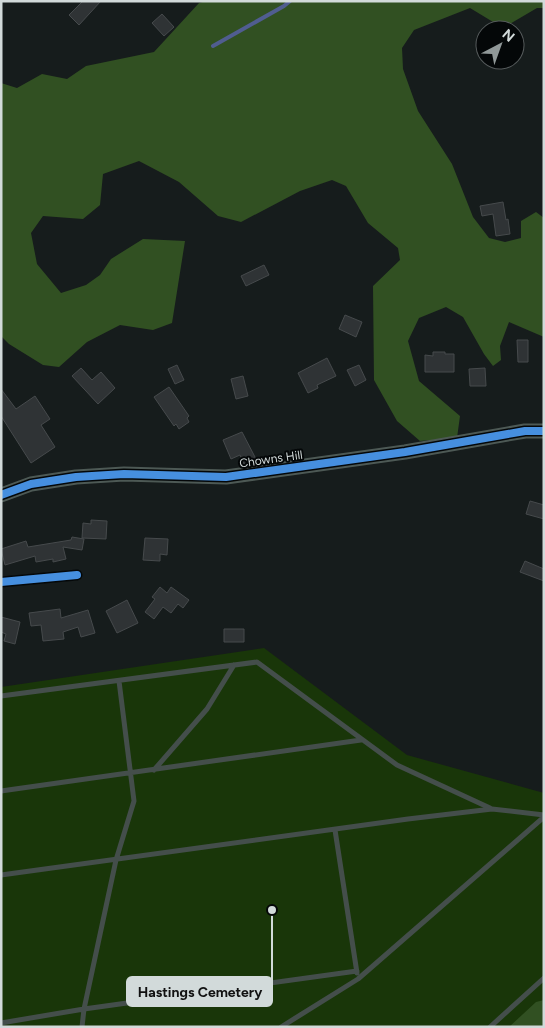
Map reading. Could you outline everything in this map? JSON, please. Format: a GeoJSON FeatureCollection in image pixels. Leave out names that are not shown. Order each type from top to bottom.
{"type":"FeatureCollection","features":[{"type":"Feature","properties":{"kind":"street","name":"Chowns Hill"},"geometry":{"type":"LineString","coordinates":[[1,495],[31,484],[76,477],[124,474],[226,477],[405,452],[525,431],[544,431]]}},
{"type":"Feature","properties":{"kind":"street"},"geometry":{"type":"LineString","coordinates":[[1,582],[76,575]]}},
{"type":"Feature","properties":{"kind":"lane"},"geometry":{"type":"LineString","coordinates":[[1,696],[258,662],[397,766],[492,809]]}},
{"type":"Feature","properties":{"kind":"lane"},"geometry":{"type":"LineString","coordinates":[[154,770],[207,709],[234,665]]}},
{"type":"Feature","properties":{"kind":"lane"},"geometry":{"type":"LineString","coordinates":[[82,1027],[116,860],[134,801],[119,681]]}},
{"type":"Feature","properties":{"kind":"lane"},"geometry":{"type":"LineString","coordinates":[[1,791],[361,740]]}},
{"type":"Feature","properties":{"kind":"lane"},"geometry":{"type":"LineString","coordinates":[[1,875],[492,809],[544,816]]}},
{"type":"Feature","properties":{"kind":"lane"},"geometry":{"type":"LineString","coordinates":[[281,1027],[358,979],[544,816]]}},
{"type":"Feature","properties":{"kind":"lane"},"geometry":{"type":"LineString","coordinates":[[334,830],[358,979]]}},
{"type":"Feature","properties":{"kind":"lane"},"geometry":{"type":"LineString","coordinates":[[1,1023],[357,971]]}},
{"type":"Feature","properties":{"kind":"lane"},"geometry":{"type":"LineString","coordinates":[[490,1027],[544,978]]}},
{"type":"Feature","properties":{"kind":"green space"},"geometry":{"type":"Polygon","coordinates":[[[206,1],[544,1],[544,8],[537,8],[517,20],[490,20],[470,8],[414,30],[402,48],[403,69],[418,111],[452,164],[473,217],[489,238],[505,242],[521,238],[521,221],[536,212],[544,218],[544,337],[509,322],[500,346],[501,360],[493,366],[463,317],[446,307],[419,318],[408,341],[419,381],[460,416],[457,438],[420,441],[397,421],[374,380],[373,286],[400,260],[398,248],[368,223],[346,186],[332,180],[300,191],[241,222],[218,216],[179,182],[139,161],[103,174],[100,205],[83,219],[43,216],[31,233],[37,264],[61,293],[86,285],[100,275],[111,259],[143,239],[185,241],[172,323],[153,330],[120,325],[87,342],[59,367],[43,365],[9,344],[1,336],[1,83],[17,88],[42,74],[67,79],[86,66],[154,52],[199,3],[206,1]]]}},
{"type":"Feature","properties":{"kind":"green space"},"geometry":{"type":"Polygon","coordinates":[[[264,648],[407,755],[544,793],[544,1027],[1,1027],[1,687],[264,648]]]}},
{"type":"Feature","properties":{"kind":"green space"},"geometry":{"type":"Polygon","coordinates":[[[544,1000],[544,1027],[509,1027],[536,1002],[544,1000]]]}},
{"type":"Feature","properties":{"kind":"building"},"geometry":{"type":"Polygon","coordinates":[[[83,1],[101,1],[79,25],[69,15],[83,1]]]}},
{"type":"Feature","properties":{"kind":"building"},"geometry":{"type":"Polygon","coordinates":[[[162,14],[174,27],[164,36],[152,23],[162,14]]]}},
{"type":"Feature","properties":{"kind":"building"},"geometry":{"type":"Polygon","coordinates":[[[503,202],[510,234],[496,236],[493,214],[482,216],[480,206],[503,202]]]}},
{"type":"Feature","properties":{"kind":"building"},"geometry":{"type":"Polygon","coordinates":[[[264,265],[269,275],[246,286],[241,276],[264,265]]]}},
{"type":"Feature","properties":{"kind":"building"},"geometry":{"type":"Polygon","coordinates":[[[345,315],[362,322],[356,337],[339,329],[345,315]]]}},
{"type":"Feature","properties":{"kind":"building"},"geometry":{"type":"Polygon","coordinates":[[[517,340],[528,340],[528,362],[518,362],[517,340]]]}},
{"type":"Feature","properties":{"kind":"building"},"geometry":{"type":"Polygon","coordinates":[[[433,352],[454,354],[454,372],[425,372],[425,355],[433,356],[433,352]]]}},
{"type":"Feature","properties":{"kind":"building"},"geometry":{"type":"Polygon","coordinates":[[[327,358],[336,376],[317,385],[318,388],[308,393],[298,373],[327,358]]]}},
{"type":"Feature","properties":{"kind":"building"},"geometry":{"type":"Polygon","coordinates":[[[177,365],[184,380],[175,384],[168,369],[177,365]]]}},
{"type":"Feature","properties":{"kind":"building"},"geometry":{"type":"Polygon","coordinates":[[[359,365],[366,380],[355,386],[347,370],[359,365]]]}},
{"type":"Feature","properties":{"kind":"building"},"geometry":{"type":"Polygon","coordinates":[[[81,368],[92,380],[101,372],[115,388],[98,404],[72,376],[81,368]]]}},
{"type":"Feature","properties":{"kind":"building"},"geometry":{"type":"Polygon","coordinates":[[[485,368],[486,386],[470,386],[469,369],[485,368]]]}},
{"type":"Feature","properties":{"kind":"building"},"geometry":{"type":"Polygon","coordinates":[[[243,376],[248,396],[236,399],[231,379],[243,376]]]}},
{"type":"Feature","properties":{"kind":"building"},"geometry":{"type":"Polygon","coordinates":[[[169,387],[189,416],[187,418],[189,422],[179,429],[176,424],[174,426],[154,397],[169,387]]]}},
{"type":"Feature","properties":{"kind":"building"},"geometry":{"type":"Polygon","coordinates":[[[1,389],[16,409],[35,396],[50,419],[41,425],[55,447],[31,463],[1,416],[1,389]]]}},
{"type":"Feature","properties":{"kind":"building"},"geometry":{"type":"Polygon","coordinates":[[[242,432],[256,459],[244,464],[240,455],[231,459],[223,440],[242,432]]]}},
{"type":"Feature","properties":{"kind":"building"},"geometry":{"type":"Polygon","coordinates":[[[530,501],[544,505],[544,519],[526,514],[530,501]]]}},
{"type":"Feature","properties":{"kind":"building"},"geometry":{"type":"Polygon","coordinates":[[[91,520],[107,521],[106,539],[82,538],[83,523],[91,524],[91,520]]]}},
{"type":"Feature","properties":{"kind":"building"},"geometry":{"type":"Polygon","coordinates":[[[72,537],[84,539],[82,550],[63,547],[66,559],[53,562],[53,559],[36,562],[35,556],[5,565],[1,549],[26,541],[28,547],[71,540],[72,537]]]}},
{"type":"Feature","properties":{"kind":"building"},"geometry":{"type":"Polygon","coordinates":[[[145,538],[168,539],[167,555],[160,554],[160,561],[143,560],[145,538]]]}},
{"type":"Feature","properties":{"kind":"building"},"geometry":{"type":"Polygon","coordinates":[[[525,561],[544,569],[544,581],[520,572],[525,561]]]}},
{"type":"Feature","properties":{"kind":"building"},"geometry":{"type":"Polygon","coordinates":[[[160,587],[167,593],[171,587],[189,600],[183,608],[178,604],[171,613],[163,607],[154,619],[145,612],[155,599],[152,597],[160,587]]]}},
{"type":"Feature","properties":{"kind":"building"},"geometry":{"type":"Polygon","coordinates":[[[127,600],[138,623],[117,633],[106,611],[127,600]]]}},
{"type":"Feature","properties":{"kind":"building"},"geometry":{"type":"Polygon","coordinates":[[[60,609],[61,618],[88,610],[95,633],[81,637],[78,627],[63,632],[64,639],[43,641],[41,625],[31,626],[29,613],[60,609]]]}},
{"type":"Feature","properties":{"kind":"building"},"geometry":{"type":"Polygon","coordinates":[[[1,617],[20,622],[15,644],[4,641],[6,634],[1,632],[1,617]]]}},
{"type":"Feature","properties":{"kind":"building"},"geometry":{"type":"Polygon","coordinates":[[[224,629],[244,629],[244,642],[224,642],[224,629]]]}},
{"type":"Feature","properties":{"kind":"waterway"},"geometry":{"type":"LineString","coordinates":[[213,46],[290,1]]}},
{"type":"Feature","properties":{"kind":"cycle path"},"geometry":{"type":"LineString","coordinates":[[1,495],[31,484],[76,477],[124,474],[226,477],[405,452],[525,431],[544,431]]}},
{"type":"Feature","properties":{"kind":"cycle path"},"geometry":{"type":"LineString","coordinates":[[1,582],[77,575]]}},
{"type":"Feature","properties":{"kind":"place","name":"Hastings Cemetery"},"geometry":{"type":"Point","coordinates":[272,910]}}]}
